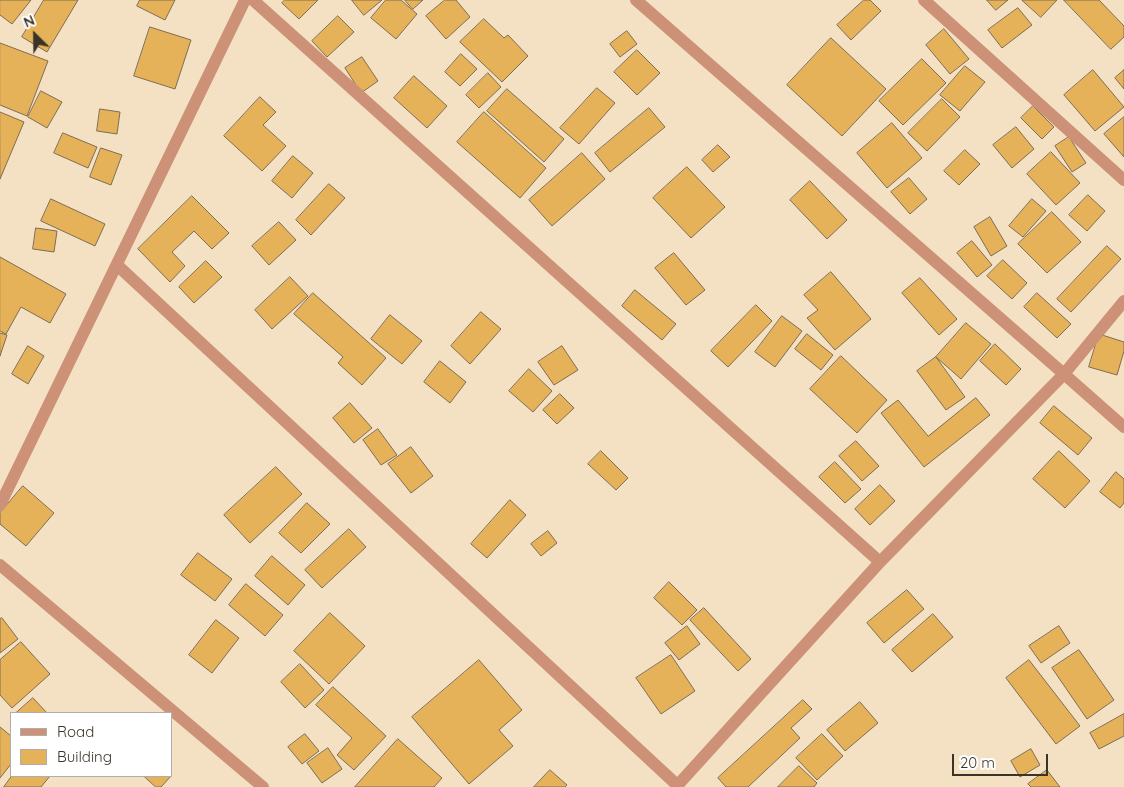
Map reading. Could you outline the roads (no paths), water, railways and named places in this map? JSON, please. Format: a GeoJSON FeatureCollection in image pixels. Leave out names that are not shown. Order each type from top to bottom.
{"type":"FeatureCollection","features":[{"type":"Feature","properties":{"kind":"street"},"geometry":{"type":"LineString","coordinates":[[0,505],[244,0]]}},
{"type":"Feature","properties":{"kind":"street"},"geometry":{"type":"LineString","coordinates":[[253,0],[880,562]]}},
{"type":"Feature","properties":{"kind":"street"},"geometry":{"type":"LineString","coordinates":[[636,0],[1124,428]]}},
{"type":"Feature","properties":{"kind":"street"},"geometry":{"type":"LineString","coordinates":[[924,0],[1124,180]]}},
{"type":"Feature","properties":{"kind":"street"},"geometry":{"type":"LineString","coordinates":[[117,265],[676,786],[880,562],[1064,374],[1124,300]]}},
{"type":"Feature","properties":{"kind":"street"},"geometry":{"type":"LineString","coordinates":[[0,565],[263,787]]}}]}
